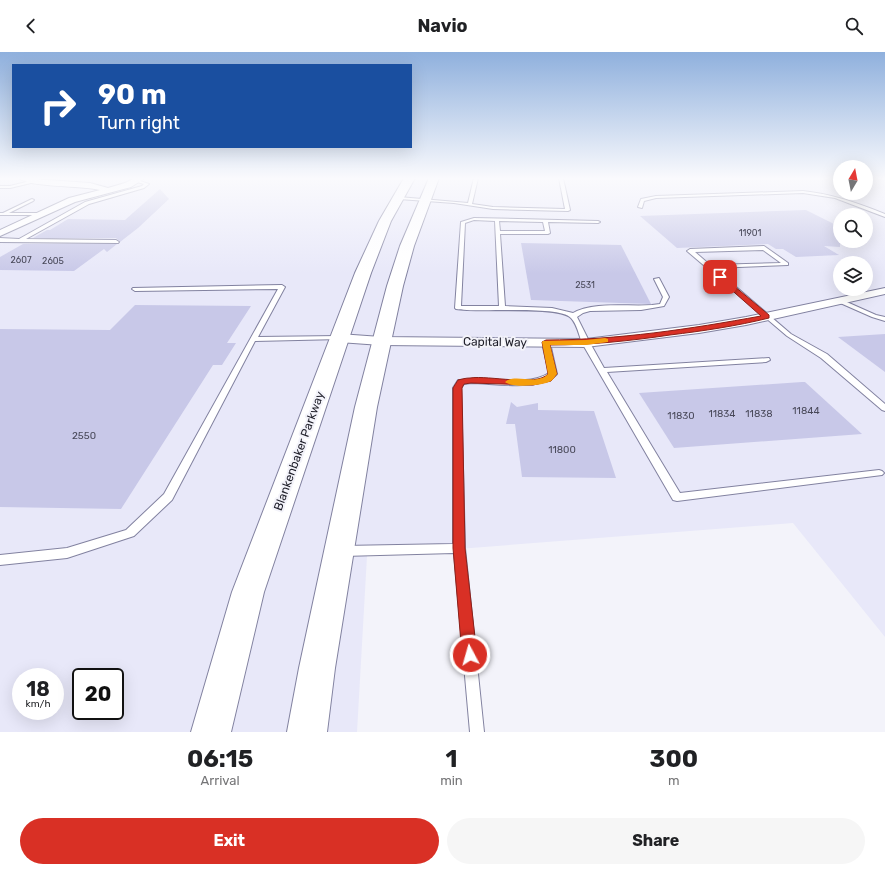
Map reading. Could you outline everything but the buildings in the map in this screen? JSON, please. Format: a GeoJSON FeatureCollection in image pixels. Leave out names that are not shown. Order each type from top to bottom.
{"type":"FeatureCollection","features":[{"type":"Feature","properties":{"kind":"main road","name":"Blankenbaker Parkway"},"geometry":{"type":"LineString","coordinates":[[211,732],[248,592],[362,273],[391,210]]}},
{"type":"Feature","properties":{"kind":"main road"},"geometry":{"type":"LineString","coordinates":[[308,732],[317,668],[366,407],[381,341],[407,246],[422,210]]}},
{"type":"Feature","properties":{"kind":"street"},"geometry":{"type":"LineString","coordinates":[[0,233],[50,210]]}},
{"type":"Feature","properties":{"kind":"street","name":"Capital Way"},"geometry":{"type":"LineString","coordinates":[[339,338],[381,341],[586,343],[699,329],[767,317],[885,291]]}},
{"type":"Feature","properties":{"kind":"lane"},"geometry":{"type":"LineString","coordinates":[[1,214],[10,210]]}},
{"type":"Feature","properties":{"kind":"lane"},"geometry":{"type":"LineString","coordinates":[[19,241],[75,210]]}},
{"type":"Feature","properties":{"kind":"lane"},"geometry":{"type":"LineString","coordinates":[[558,210],[568,210]]}},
{"type":"Feature","properties":{"kind":"lane"},"geometry":{"type":"LineString","coordinates":[[871,210],[885,216]]}},
{"type":"Feature","properties":{"kind":"lane"},"geometry":{"type":"LineString","coordinates":[[1,214],[40,214]]}},
{"type":"Feature","properties":{"kind":"lane"},"geometry":{"type":"LineString","coordinates":[[598,222],[474,219],[463,222],[458,308],[550,310],[566,312],[573,316],[586,343],[677,497],[879,473]]}},
{"type":"Feature","properties":{"kind":"lane"},"geometry":{"type":"LineString","coordinates":[[497,220],[502,309]]}},
{"type":"Feature","properties":{"kind":"lane"},"geometry":{"type":"LineString","coordinates":[[497,232],[548,233],[545,221]]}},
{"type":"Feature","properties":{"kind":"lane"},"geometry":{"type":"LineString","coordinates":[[0,240],[116,242]]}},
{"type":"Feature","properties":{"kind":"lane"},"geometry":{"type":"LineString","coordinates":[[708,267],[786,264],[764,248],[690,251],[708,267],[789,335],[824,356],[885,408]]}},
{"type":"Feature","properties":{"kind":"lane"},"geometry":{"type":"LineString","coordinates":[[573,316],[578,312],[587,310],[641,308],[662,305],[666,297],[657,279]]}},
{"type":"Feature","properties":{"kind":"lane"},"geometry":{"type":"LineString","coordinates":[[0,560],[67,553],[130,533],[168,497],[282,288],[135,290]]}},
{"type":"Feature","properties":{"kind":"lane"},"geometry":{"type":"LineString","coordinates":[[840,301],[874,316],[885,319]]}},
{"type":"Feature","properties":{"kind":"lane"},"geometry":{"type":"LineString","coordinates":[[253,339],[339,338]]}},
{"type":"Feature","properties":{"kind":"lane"},"geometry":{"type":"LineString","coordinates":[[477,732],[459,548],[457,388],[461,382],[471,380],[533,383],[548,379],[553,374],[546,342]]}},
{"type":"Feature","properties":{"kind":"lane"},"geometry":{"type":"LineString","coordinates":[[602,370],[766,360]]}},
{"type":"Feature","properties":{"kind":"lane"},"geometry":{"type":"LineString","coordinates":[[339,551],[459,548]]}},
{"type":"Feature","properties":{"kind":"shaded area"},"geometry":{"type":"Polygon","coordinates":[[[0,210],[833,210],[833,248],[873,248],[873,210],[885,210],[885,637],[793,523],[367,556],[357,732],[0,732],[0,210]]]}},
{"type":"Feature","properties":{"kind":"slow traffic"},"geometry":{"type":"LineString","coordinates":[[510,382],[533,383],[548,379],[553,374],[546,342],[586,343],[605,341]]}},
{"type":"Feature","properties":{"kind":"route"},"geometry":{"type":"LineString","coordinates":[[470,655],[459,548],[457,506],[457,388],[461,382],[471,380],[533,383],[548,379],[553,374],[546,342],[586,343],[648,336],[767,317],[720,277]]}}]}
